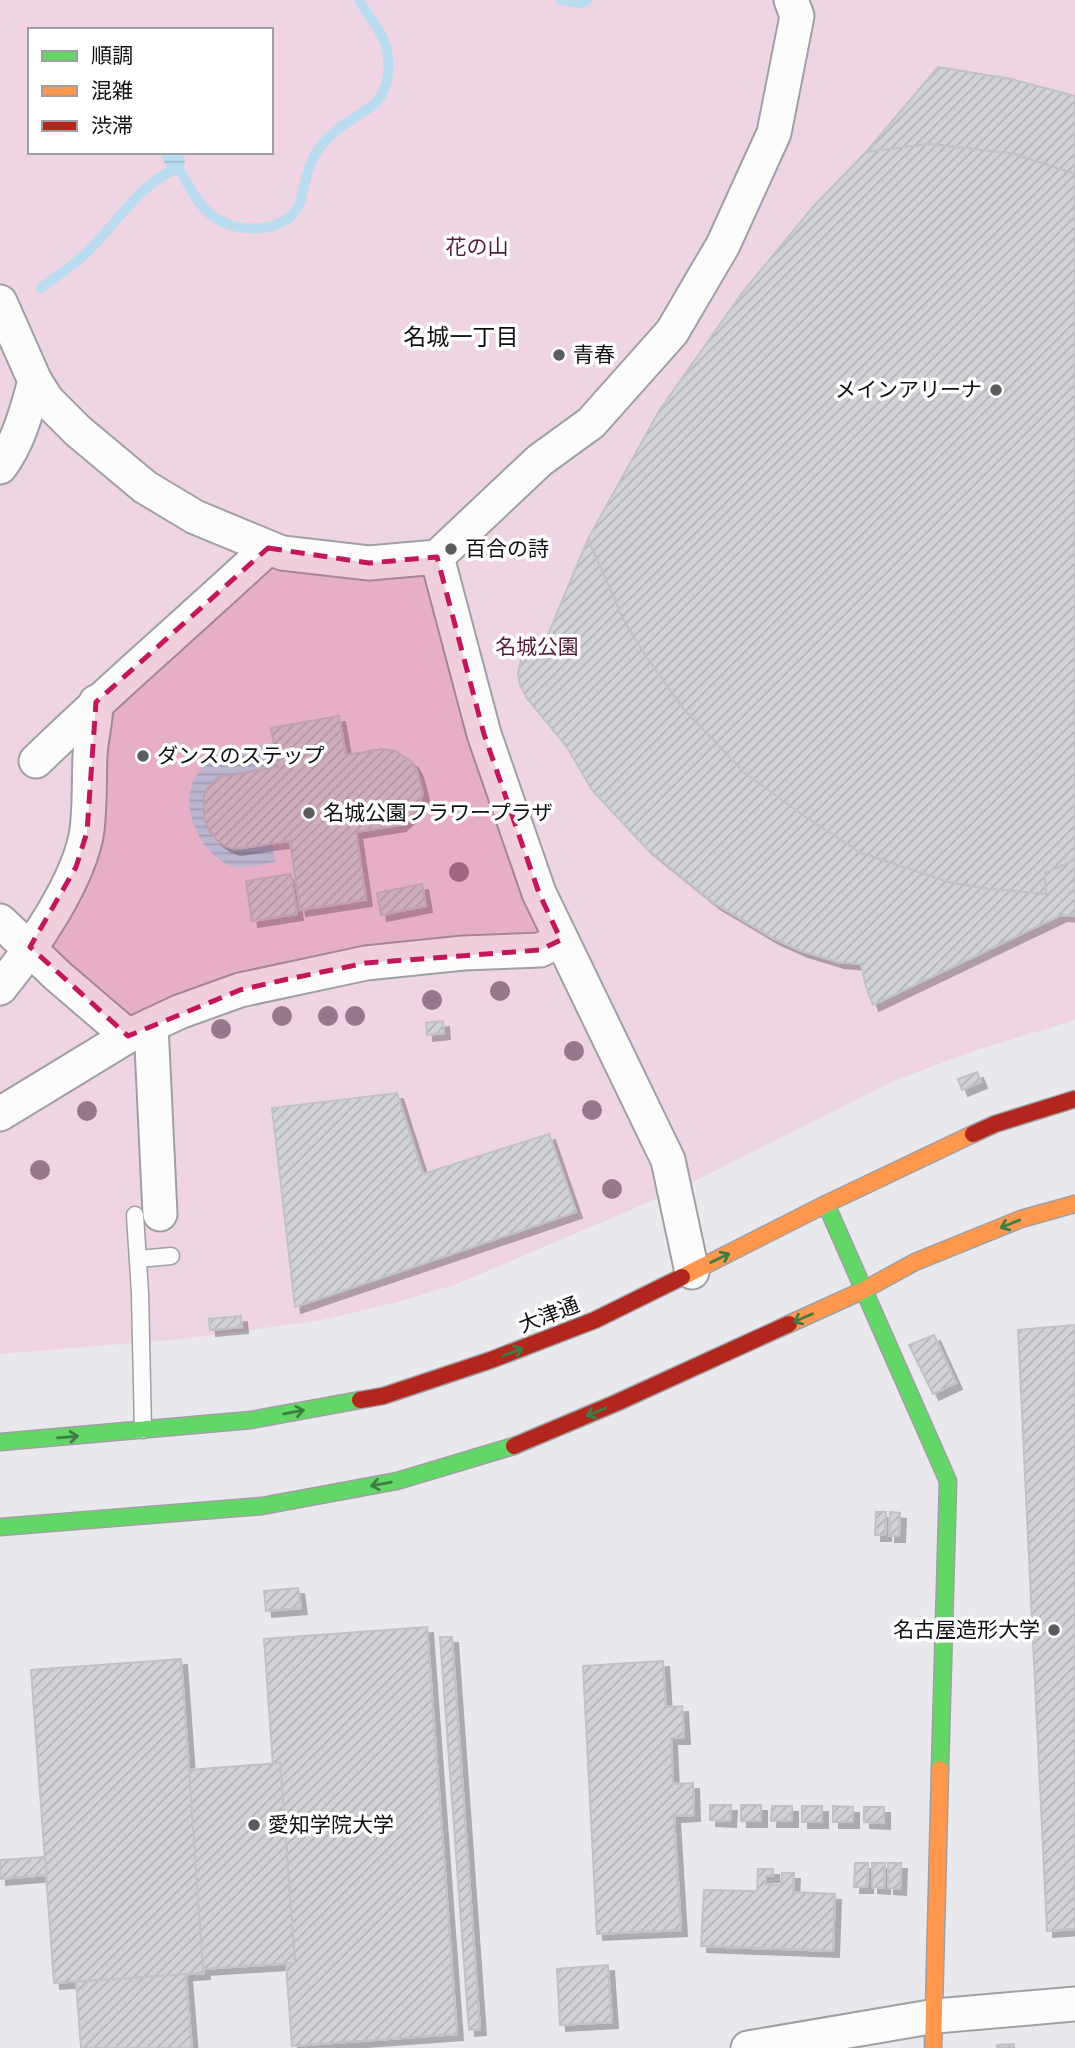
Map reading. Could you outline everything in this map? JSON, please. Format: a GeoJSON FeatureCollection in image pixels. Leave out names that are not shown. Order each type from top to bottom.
{"type":"FeatureCollection","features":[{"type":"Feature","properties":{"kind":"street"},"geometry":{"type":"LineString","coordinates":[[0,302],[35,381],[47,400],[78,431],[145,487],[195,517],[282,553],[369,563],[437,557],[540,460],[591,423],[672,332],[723,245],[774,133],[800,5]]}},
{"type":"Feature","properties":{"kind":"street"},"geometry":{"type":"LineString","coordinates":[[0,467],[8,457],[24,419],[35,381]]}},
{"type":"Feature","properties":{"kind":"street"},"geometry":{"type":"LineString","coordinates":[[36,761],[96,702],[268,548]]}},
{"type":"Feature","properties":{"kind":"street"},"geometry":{"type":"LineString","coordinates":[[437,557],[484,734],[539,893],[668,1160],[692,1272]]}},
{"type":"Feature","properties":{"kind":"street"},"geometry":{"type":"LineString","coordinates":[[0,988],[51,915],[76,867],[87,832],[90,751],[96,724],[96,702]]}},
{"type":"Feature","properties":{"kind":"street"},"geometry":{"type":"LineString","coordinates":[[0,921],[58,976],[140,1030]]}},
{"type":"Feature","properties":{"kind":"street"},"geometry":{"type":"LineString","coordinates":[[0,1114],[140,1030],[240,990],[366,963],[463,953],[540,950],[561,940]]}},
{"type":"Feature","properties":{"kind":"street"},"geometry":{"type":"LineString","coordinates":[[140,1030],[147,1214]]}},
{"type":"Feature","properties":{"kind":"street","name":"大津通"},"geometry":{"type":"LineString","coordinates":[[0,1442],[251,1420],[383,1396],[491,1360],[595,1320],[826,1204],[995,1124],[1075,1099]]}},
{"type":"Feature","properties":{"kind":"street"},"geometry":{"type":"LineString","coordinates":[[826,1204],[948,1481],[935,2032]]}},
{"type":"Feature","properties":{"kind":"street"},"geometry":{"type":"LineString","coordinates":[[0,1527],[262,1506],[397,1481],[523,1443],[864,1290],[915,1262],[1021,1219],[1075,1204]]}},
{"type":"Feature","properties":{"kind":"street"},"geometry":{"type":"LineString","coordinates":[[748,2048],[935,2032],[1075,2004]]}},
{"type":"Feature","properties":{"kind":"lane"},"geometry":{"type":"LineString","coordinates":[[143,1430],[138,1259],[147,1214]]}},
{"type":"Feature","properties":{"kind":"lane"},"geometry":{"type":"LineString","coordinates":[[138,1259],[171,1256]]}},
{"type":"Feature","properties":{"kind":"highlighted area"},"geometry":{"type":"Polygon","coordinates":[[[268,548],[369,563],[437,557],[484,734],[539,893],[561,940],[540,950],[366,963],[288,979],[240,990],[128,1036],[30,947],[76,867],[87,832],[96,702],[268,548]]]}},
{"type":"Feature","properties":{"kind":"green space","name":"名城公園"},"geometry":{"type":"Polygon","coordinates":[[[0,0],[1075,0],[1075,1020],[974,1051],[896,1080],[675,1191],[457,1284],[398,1302],[317,1321],[183,1339],[0,1354],[0,0]]]}},
{"type":"Feature","properties":{"kind":"water"},"geometry":{"type":"Polygon","coordinates":[[[160,154],[183,154],[185,164],[171,175],[160,154]]]}},
{"type":"Feature","properties":{"kind":"water"},"geometry":{"type":"Polygon","coordinates":[[[274,743],[278,767],[219,777],[208,804],[205,819],[218,841],[240,848],[272,844],[275,862],[248,867],[232,866],[208,850],[193,823],[190,793],[194,779],[203,767],[219,756],[237,749],[274,743]]]}},
{"type":"Feature","properties":{"kind":"building"},"geometry":{"type":"Polygon","coordinates":[[[938,67],[1011,79],[1075,96],[1075,174],[1015,154],[930,144],[866,152],[938,67]]]}},
{"type":"Feature","properties":{"kind":"building"},"geometry":{"type":"Polygon","coordinates":[[[930,144],[1015,154],[1075,174],[1075,860],[1045,873],[1046,894],[948,882],[859,852],[745,773],[686,712],[645,655],[624,621],[588,539],[659,411],[742,293],[812,208],[866,152],[930,144]]]}},
{"type":"Feature","properties":{"kind":"building"},"geometry":{"type":"Polygon","coordinates":[[[588,539],[624,621],[645,655],[686,712],[745,773],[859,852],[948,882],[1046,894],[1045,873],[1075,860],[1075,916],[1061,915],[873,1005],[861,964],[838,962],[802,951],[773,938],[714,903],[646,848],[592,790],[567,747],[526,697],[520,685],[518,674],[523,649],[539,656],[588,539]]]}},
{"type":"Feature","properties":{"kind":"building","name":"名城公園フラワープラザ"},"geometry":{"type":"Polygon","coordinates":[[[339,716],[346,755],[382,749],[395,751],[412,762],[423,794],[416,810],[400,825],[356,832],[366,900],[300,910],[290,841],[235,849],[226,846],[209,830],[204,817],[204,795],[219,777],[278,767],[271,728],[339,716]]]}},
{"type":"Feature","properties":{"kind":"building"},"geometry":{"type":"Polygon","coordinates":[[[291,874],[297,914],[252,921],[246,881],[291,874]]]}},
{"type":"Feature","properties":{"kind":"building"},"geometry":{"type":"Polygon","coordinates":[[[422,884],[426,906],[381,915],[377,893],[422,884]]]}},
{"type":"Feature","properties":{"kind":"building"},"geometry":{"type":"Polygon","coordinates":[[[443,1021],[444,1033],[427,1035],[426,1023],[443,1021]]]}},
{"type":"Feature","properties":{"kind":"building"},"geometry":{"type":"Polygon","coordinates":[[[977,1072],[981,1082],[962,1090],[958,1079],[977,1072]]]}},
{"type":"Feature","properties":{"kind":"building"},"geometry":{"type":"Polygon","coordinates":[[[397,1093],[423,1174],[549,1134],[576,1212],[295,1307],[272,1108],[397,1093]]]}},
{"type":"Feature","properties":{"kind":"building"},"geometry":{"type":"Polygon","coordinates":[[[241,1316],[242,1327],[210,1330],[209,1319],[241,1316]]]}},
{"type":"Feature","properties":{"kind":"building","name":"名古屋造形大学"},"geometry":{"type":"Polygon","coordinates":[[[1075,1325],[1075,1929],[1047,1931],[1018,1330],[1075,1325]]]}},
{"type":"Feature","properties":{"kind":"building"},"geometry":{"type":"Polygon","coordinates":[[[934,1335],[956,1383],[933,1394],[909,1345],[934,1335]]]}},
{"type":"Feature","properties":{"kind":"building"},"geometry":{"type":"Polygon","coordinates":[[[876,1512],[886,1512],[885,1535],[875,1535],[876,1512]]]}},
{"type":"Feature","properties":{"kind":"building"},"geometry":{"type":"Polygon","coordinates":[[[890,1512],[900,1513],[899,1536],[889,1536],[890,1512]]]}},
{"type":"Feature","properties":{"kind":"building"},"geometry":{"type":"Polygon","coordinates":[[[298,1588],[301,1608],[266,1611],[264,1591],[298,1588]]]}},
{"type":"Feature","properties":{"kind":"building"},"geometry":{"type":"Polygon","coordinates":[[[427,1627],[457,2034],[292,2046],[286,1963],[295,1963],[280,1763],[273,1764],[264,1639],[427,1627]]]}},
{"type":"Feature","properties":{"kind":"building"},"geometry":{"type":"Polygon","coordinates":[[[440,1637],[452,1637],[480,2029],[469,2030],[440,1637]]]}},
{"type":"Feature","properties":{"kind":"building"},"geometry":{"type":"Polygon","coordinates":[[[181,1659],[204,1973],[54,1983],[31,1670],[181,1659]]]}},
{"type":"Feature","properties":{"kind":"building"},"geometry":{"type":"Polygon","coordinates":[[[663,1661],[666,1707],[682,1706],[684,1738],[671,1738],[673,1784],[693,1783],[694,1815],[674,1816],[681,1930],[597,1934],[583,1666],[663,1661]]]}},
{"type":"Feature","properties":{"kind":"building"},"geometry":{"type":"Polygon","coordinates":[[[280,1763],[295,1963],[203,1969],[189,1770],[280,1763]]]}},
{"type":"Feature","properties":{"kind":"building"},"geometry":{"type":"Polygon","coordinates":[[[710,1805],[731,1805],[730,1821],[710,1820],[710,1805]]]}},
{"type":"Feature","properties":{"kind":"building"},"geometry":{"type":"Polygon","coordinates":[[[741,1805],[761,1805],[761,1821],[741,1821],[741,1805]]]}},
{"type":"Feature","properties":{"kind":"building"},"geometry":{"type":"Polygon","coordinates":[[[772,1806],[792,1806],[792,1821],[771,1821],[772,1806]]]}},
{"type":"Feature","properties":{"kind":"building"},"geometry":{"type":"Polygon","coordinates":[[[802,1806],[822,1806],[822,1822],[802,1822],[802,1806]]]}},
{"type":"Feature","properties":{"kind":"building"},"geometry":{"type":"Polygon","coordinates":[[[833,1806],[853,1807],[853,1822],[833,1822],[833,1806]]]}},
{"type":"Feature","properties":{"kind":"building"},"geometry":{"type":"Polygon","coordinates":[[[864,1807],[884,1807],[884,1823],[864,1822],[864,1807]]]}},
{"type":"Feature","properties":{"kind":"building"},"geometry":{"type":"Polygon","coordinates":[[[45,1857],[47,1875],[0,1879],[0,1860],[45,1857]]]}},
{"type":"Feature","properties":{"kind":"building"},"geometry":{"type":"Polygon","coordinates":[[[855,1863],[868,1863],[867,1887],[854,1887],[855,1863]]]}},
{"type":"Feature","properties":{"kind":"building"},"geometry":{"type":"Polygon","coordinates":[[[872,1863],[885,1863],[884,1888],[872,1887],[872,1863]]]}},
{"type":"Feature","properties":{"kind":"building"},"geometry":{"type":"Polygon","coordinates":[[[888,1863],[901,1863],[900,1889],[888,1888],[888,1863]]]}},
{"type":"Feature","properties":{"kind":"building"},"geometry":{"type":"Polygon","coordinates":[[[758,1869],[773,1869],[773,1876],[766,1876],[766,1884],[781,1885],[782,1873],[794,1873],[793,1892],[835,1894],[833,1951],[701,1946],[704,1890],[757,1891],[758,1869]]]}},
{"type":"Feature","properties":{"kind":"building"},"geometry":{"type":"Polygon","coordinates":[[[608,1965],[612,2022],[560,2025],[557,1969],[608,1965]]]}},
{"type":"Feature","properties":{"kind":"building"},"geometry":{"type":"Polygon","coordinates":[[[186,1974],[192,2048],[81,2048],[76,1982],[186,1974]]]}},
{"type":"Feature","properties":{"kind":"building"},"geometry":{"type":"Polygon","coordinates":[[[1014,2044],[1014,2048],[997,2048],[997,2045],[1014,2044]]]}},
{"type":"Feature","properties":{"kind":"waterway"},"geometry":{"type":"LineString","coordinates":[[41,288],[84,255],[153,182],[179,169],[204,209],[230,225],[243,228],[269,227],[281,223],[291,215],[300,203],[309,169],[318,150],[336,131],[372,106],[386,85],[387,49],[379,30],[359,0]]}},
{"type":"Feature","properties":{"kind":"waterway"},"geometry":{"type":"LineString","coordinates":[[561,0],[579,3],[587,0]]}},
{"type":"Feature","properties":{"kind":"traffic: fast"},"geometry":{"type":"LineString","coordinates":[[826,1204],[948,1481],[940,1769]]}},
{"type":"Feature","properties":{"kind":"traffic: fast"},"geometry":{"type":"LineString","coordinates":[[0,1442],[251,1420],[360,1400]]}},
{"type":"Feature","properties":{"kind":"traffic: fast"},"geometry":{"type":"LineString","coordinates":[[0,1527],[262,1506],[397,1481],[514,1446]]}},
{"type":"Feature","properties":{"kind":"traffic: slow"},"geometry":{"type":"LineString","coordinates":[[682,1277],[973,1134]]}},
{"type":"Feature","properties":{"kind":"traffic: slow"},"geometry":{"type":"LineString","coordinates":[[789,1324],[864,1290],[915,1262],[1021,1219],[1075,1204]]}},
{"type":"Feature","properties":{"kind":"traffic: slow"},"geometry":{"type":"LineString","coordinates":[[933,2048],[940,1769]]}},
{"type":"Feature","properties":{"kind":"traffic: jam"},"geometry":{"type":"LineString","coordinates":[[973,1134],[995,1124],[1075,1099]]}},
{"type":"Feature","properties":{"kind":"traffic: jam"},"geometry":{"type":"LineString","coordinates":[[360,1400],[383,1396],[491,1360],[595,1320],[682,1277]]}},
{"type":"Feature","properties":{"kind":"traffic: jam"},"geometry":{"type":"LineString","coordinates":[[514,1446],[789,1324]]}},
{"type":"Feature","properties":{"kind":"place","name":"青春"},"geometry":{"type":"Point","coordinates":[559,355]}},
{"type":"Feature","properties":{"kind":"place","name":"メインアリーナ"},"geometry":{"type":"Point","coordinates":[996,390]}},
{"type":"Feature","properties":{"kind":"place","name":"百合の詩"},"geometry":{"type":"Point","coordinates":[451,549]}},
{"type":"Feature","properties":{"kind":"place","name":"ダンスのステップ"},"geometry":{"type":"Point","coordinates":[143,756]}},
{"type":"Feature","properties":{"kind":"place","name":"名城公園フラワープラザ"},"geometry":{"type":"Point","coordinates":[309,813]}},
{"type":"Feature","properties":{"kind":"place","name":"名古屋造形大学"},"geometry":{"type":"Point","coordinates":[1054,1630]}},
{"type":"Feature","properties":{"kind":"place","name":"愛知学院大学"},"geometry":{"type":"Point","coordinates":[254,1825]}},
{"type":"Feature","properties":{"kind":"district","name":"名城一丁目"},"geometry":{"type":"Point","coordinates":[461,337]}},
{"type":"Feature","properties":{"kind":"park label","name":"花の山"},"geometry":{"type":"Point","coordinates":[477,247]}}]}
